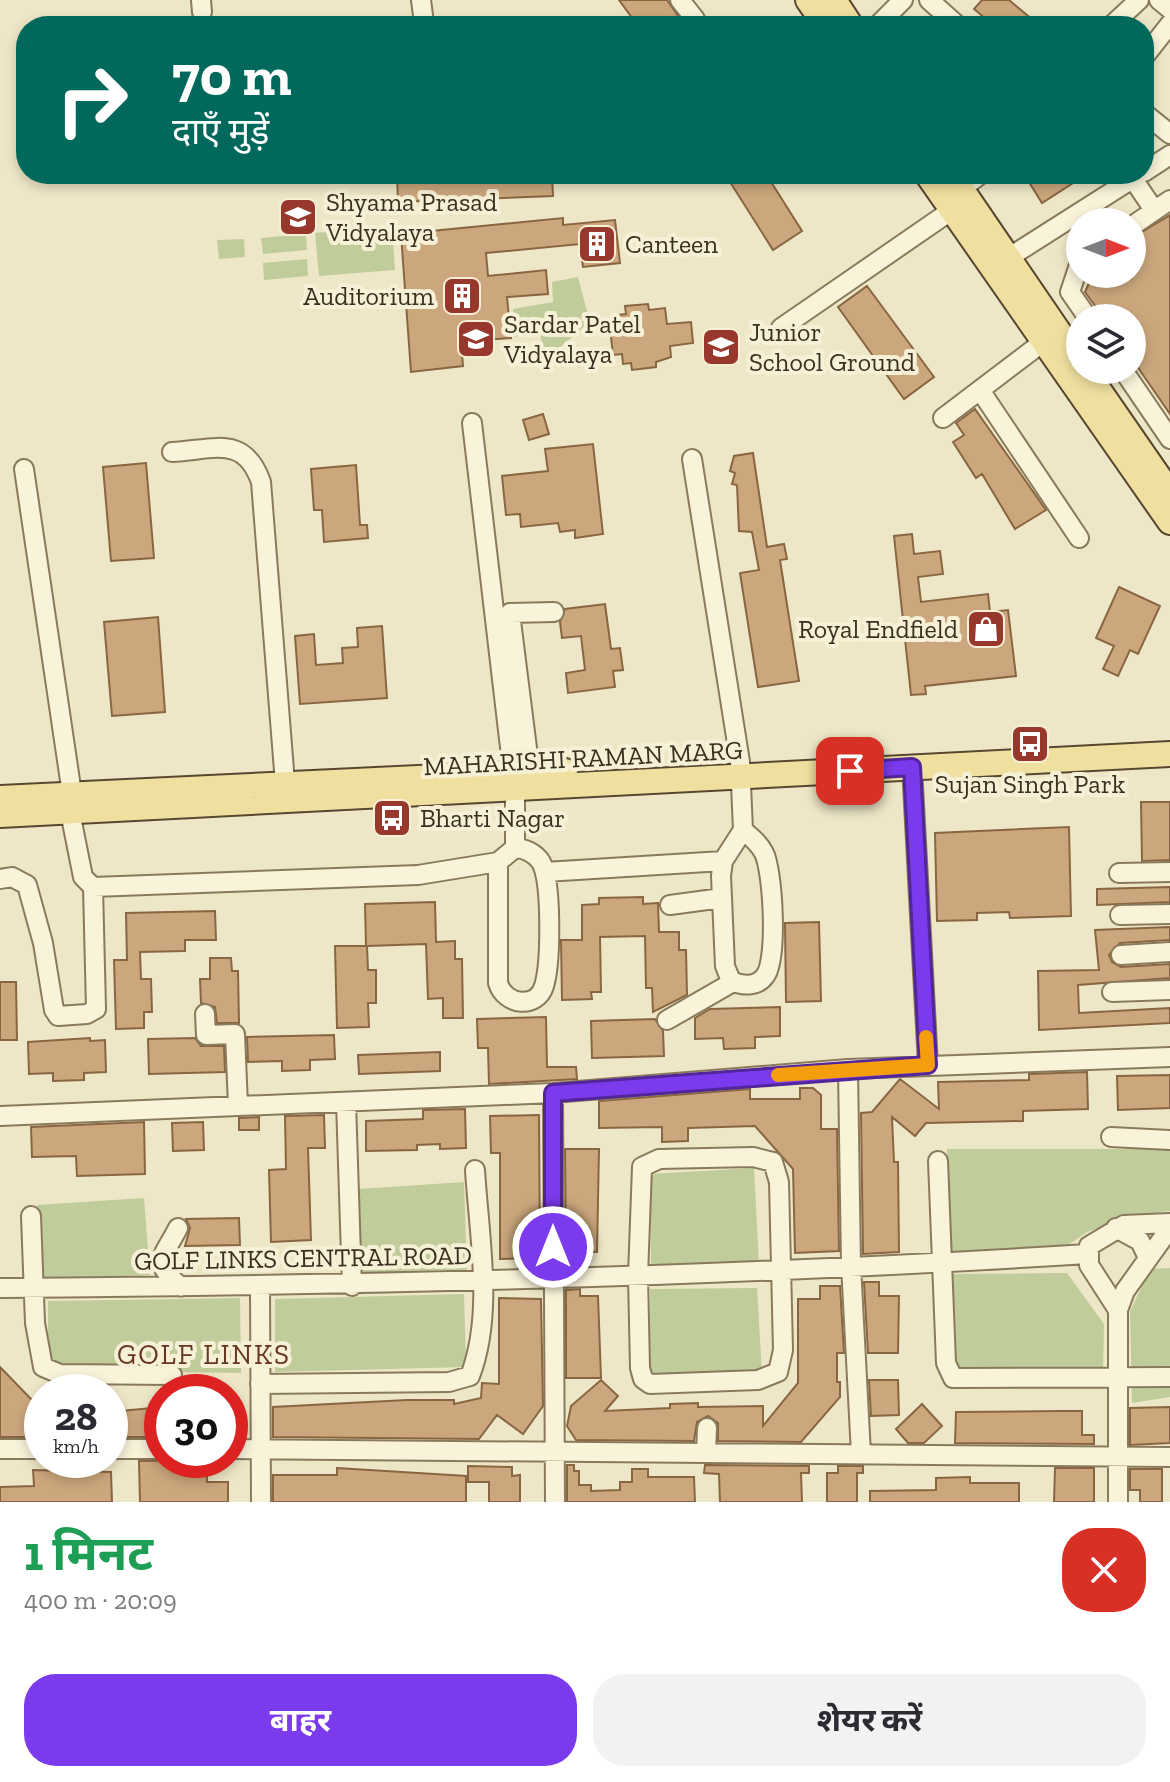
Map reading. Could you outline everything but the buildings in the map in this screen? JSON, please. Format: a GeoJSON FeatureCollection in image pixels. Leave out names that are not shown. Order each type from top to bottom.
{"type":"FeatureCollection","features":[{"type":"Feature","properties":{"kind":"main road"},"geometry":{"type":"LineString","coordinates":[[955,191],[1043,342],[1168,508]]}},
{"type":"Feature","properties":{"kind":"main road"},"geometry":{"type":"LineString","coordinates":[[999,263],[1066,346]]}},
{"type":"Feature","properties":{"kind":"main road"},"geometry":{"type":"LineString","coordinates":[[1093,384],[1168,508]]}},
{"type":"Feature","properties":{"kind":"main road","name":"MAHARISHI RAMAN MARG"},"geometry":{"type":"LineString","coordinates":[[740,770],[1170,740]]}},
{"type":"Feature","properties":{"kind":"main road","name":"MAHARISHI RAMAN MARG"},"geometry":{"type":"LineString","coordinates":[[0,798],[71,803],[519,779],[912,767],[1170,754]]}},
{"type":"Feature","properties":{"kind":"main road","name":"MAHARISHI RAMAN MARG"},"geometry":{"type":"LineString","coordinates":[[0,815],[71,803],[285,783],[519,779]]}},
{"type":"Feature","properties":{"kind":"street"},"geometry":{"type":"LineString","coordinates":[[680,0],[693,16]]}},
{"type":"Feature","properties":{"kind":"street"},"geometry":{"type":"LineString","coordinates":[[887,16],[903,0]]}},
{"type":"Feature","properties":{"kind":"street"},"geometry":{"type":"LineString","coordinates":[[929,0],[947,16]]}},
{"type":"Feature","properties":{"kind":"street"},"geometry":{"type":"LineString","coordinates":[[1122,16],[1139,0]]}},
{"type":"Feature","properties":{"kind":"street"},"geometry":{"type":"LineString","coordinates":[[1159,0],[1170,9]]}},
{"type":"Feature","properties":{"kind":"street"},"geometry":{"type":"LineString","coordinates":[[1154,44],[1170,24]]}},
{"type":"Feature","properties":{"kind":"street"},"geometry":{"type":"LineString","coordinates":[[1154,121],[1170,134]]}},
{"type":"Feature","properties":{"kind":"street"},"geometry":{"type":"LineString","coordinates":[[999,263],[1125,184]]}},
{"type":"Feature","properties":{"kind":"street"},"geometry":{"type":"LineString","coordinates":[[1146,184],[1162,205]]}},
{"type":"Feature","properties":{"kind":"street"},"geometry":{"type":"LineString","coordinates":[[781,328],[955,191]]}},
{"type":"Feature","properties":{"kind":"street"},"geometry":{"type":"LineString","coordinates":[[943,418],[1043,342]]}},
{"type":"Feature","properties":{"kind":"street"},"geometry":{"type":"LineString","coordinates":[[1133,384],[1170,439]]}},
{"type":"Feature","properties":{"kind":"street"},"geometry":{"type":"LineString","coordinates":[[980,390],[1079,538]]}},
{"type":"Feature","properties":{"kind":"street"},"geometry":{"type":"LineString","coordinates":[[472,423],[519,779]]}},
{"type":"Feature","properties":{"kind":"street"},"geometry":{"type":"LineString","coordinates":[[172,452],[236,448],[252,459],[261,482],[285,783]]}},
{"type":"Feature","properties":{"kind":"street"},"geometry":{"type":"LineString","coordinates":[[692,459],[740,770],[743,830],[723,861],[725,966],[733,982]]}},
{"type":"Feature","properties":{"kind":"street"},"geometry":{"type":"LineString","coordinates":[[0,879],[12,877],[27,885],[43,943],[54,1010],[58,1016],[87,1014],[96,1009],[93,887],[83,877],[24,469]]}},
{"type":"Feature","properties":{"kind":"street"},"geometry":{"type":"LineString","coordinates":[[515,848],[519,779],[510,613],[554,612]]}},
{"type":"Feature","properties":{"kind":"street"},"geometry":{"type":"LineString","coordinates":[[912,767],[928,1065]]}},
{"type":"Feature","properties":{"kind":"street"},"geometry":{"type":"LineString","coordinates":[[667,1020],[733,982],[755,984],[768,972],[771,960],[768,863],[757,843],[743,830]]}},
{"type":"Feature","properties":{"kind":"street"},"geometry":{"type":"LineString","coordinates":[[93,887],[418,875],[498,862],[515,848],[523,848],[539,858],[545,872],[547,957],[544,989],[537,997],[511,1001],[502,995],[498,983],[498,862]]}},
{"type":"Feature","properties":{"kind":"street"},"geometry":{"type":"LineString","coordinates":[[545,872],[723,861]]}},
{"type":"Feature","properties":{"kind":"street"},"geometry":{"type":"LineString","coordinates":[[1119,873],[1170,872]]}},
{"type":"Feature","properties":{"kind":"street"},"geometry":{"type":"LineString","coordinates":[[670,905],[722,898]]}},
{"type":"Feature","properties":{"kind":"street"},"geometry":{"type":"LineString","coordinates":[[1120,915],[1170,914]]}},
{"type":"Feature","properties":{"kind":"street"},"geometry":{"type":"LineString","coordinates":[[1121,955],[1170,952]]}},
{"type":"Feature","properties":{"kind":"street"},"geometry":{"type":"LineString","coordinates":[[1112,992],[1170,990]]}},
{"type":"Feature","properties":{"kind":"street"},"geometry":{"type":"LineString","coordinates":[[205,1014],[206,1035],[235,1034],[238,1106]]}},
{"type":"Feature","properties":{"kind":"street"},"geometry":{"type":"LineString","coordinates":[[0,1116],[553,1093],[848,1069],[1170,1057]]}},
{"type":"Feature","properties":{"kind":"street"},"geometry":{"type":"LineString","coordinates":[[848,1069],[851,1265],[861,1454]]}},
{"type":"Feature","properties":{"kind":"street"},"geometry":{"type":"LineString","coordinates":[[553,1093],[555,1502]]}},
{"type":"Feature","properties":{"kind":"street"},"geometry":{"type":"LineString","coordinates":[[346,1102],[352,1286]]}},
{"type":"Feature","properties":{"kind":"street"},"geometry":{"type":"LineString","coordinates":[[1111,1137],[1170,1140]]}},
{"type":"Feature","properties":{"kind":"street"},"geometry":{"type":"LineString","coordinates":[[753,1157],[773,1162],[779,1182],[782,1363],[778,1372],[758,1380],[650,1384],[643,1379],[638,1276],[639,1176],[649,1161],[753,1157]]}},
{"type":"Feature","properties":{"kind":"street"},"geometry":{"type":"LineString","coordinates":[[938,1161],[946,1363],[953,1378],[1170,1377]]}},
{"type":"Feature","properties":{"kind":"street"},"geometry":{"type":"LineString","coordinates":[[260,1384],[462,1380],[470,1376],[481,1349],[482,1281],[475,1170]]}},
{"type":"Feature","properties":{"kind":"street"},"geometry":{"type":"LineString","coordinates":[[31,1216],[33,1288],[39,1355],[43,1367],[50,1372],[144,1374]]}},
{"type":"Feature","properties":{"kind":"street"},"geometry":{"type":"LineString","coordinates":[[1118,1310],[1087,1254],[1094,1241],[1116,1228],[1134,1223],[1170,1225]]}},
{"type":"Feature","properties":{"kind":"street"},"geometry":{"type":"LineString","coordinates":[[1118,1502],[1118,1310],[1125,1291],[1170,1225]]}},
{"type":"Feature","properties":{"kind":"street"},"geometry":{"type":"LineString","coordinates":[[178,1228],[163,1251],[161,1261],[164,1272],[181,1287]]}},
{"type":"Feature","properties":{"kind":"street"},"geometry":{"type":"LineString","coordinates":[[1116,1228],[1140,1241],[1148,1258]]}},
{"type":"Feature","properties":{"kind":"street","name":"GOLF LINKS CENTRAL ROAD"},"geometry":{"type":"LineString","coordinates":[[0,1288],[352,1286],[944,1263],[1087,1254]]}},
{"type":"Feature","properties":{"kind":"street"},"geometry":{"type":"LineString","coordinates":[[260,1286],[261,1502]]}},
{"type":"Feature","properties":{"kind":"street"},"geometry":{"type":"LineString","coordinates":[[706,1453],[707,1428]]}},
{"type":"Feature","properties":{"kind":"street"},"geometry":{"type":"LineString","coordinates":[[0,1449],[24,1449]]}},
{"type":"Feature","properties":{"kind":"street"},"geometry":{"type":"LineString","coordinates":[[248,1450],[1170,1457]]}},
{"type":"Feature","properties":{"kind":"green space"},"geometry":{"type":"Polygon","coordinates":[[[392,227],[395,270],[319,276],[315,233],[392,227]]]}},
{"type":"Feature","properties":{"kind":"green space"},"geometry":{"type":"Polygon","coordinates":[[[306,234],[307,250],[263,254],[261,238],[306,234]]]}},
{"type":"Feature","properties":{"kind":"green space"},"geometry":{"type":"Polygon","coordinates":[[[244,239],[245,257],[219,259],[217,240],[244,239]]]}},
{"type":"Feature","properties":{"kind":"green space"},"geometry":{"type":"Polygon","coordinates":[[[307,259],[308,276],[264,280],[263,263],[307,259]]]}},
{"type":"Feature","properties":{"kind":"green space"},"geometry":{"type":"Polygon","coordinates":[[[578,277],[590,322],[546,359],[539,331],[514,337],[513,309],[553,302],[552,282],[578,277]]]}},
{"type":"Feature","properties":{"kind":"green space"},"geometry":{"type":"Polygon","coordinates":[[[947,1149],[1170,1149],[1170,1211],[1132,1216],[1087,1232],[1068,1245],[946,1252],[947,1149]]]}},
{"type":"Feature","properties":{"kind":"green space"},"geometry":{"type":"Polygon","coordinates":[[[754,1168],[759,1264],[651,1269],[650,1174],[754,1168]]]}},
{"type":"Feature","properties":{"kind":"green space"},"geometry":{"type":"Polygon","coordinates":[[[464,1182],[467,1274],[359,1275],[359,1189],[464,1182]]]}},
{"type":"Feature","properties":{"kind":"green space"},"geometry":{"type":"Polygon","coordinates":[[[144,1198],[150,1275],[40,1279],[37,1205],[144,1198]]]}},
{"type":"Feature","properties":{"kind":"green space"},"geometry":{"type":"Polygon","coordinates":[[[1170,1268],[1170,1397],[1132,1403],[1130,1311],[1150,1269],[1170,1268]]]}},
{"type":"Feature","properties":{"kind":"green space"},"geometry":{"type":"Polygon","coordinates":[[[1067,1273],[1104,1324],[1103,1375],[949,1376],[946,1274],[1067,1273]]]}},
{"type":"Feature","properties":{"kind":"green space"},"geometry":{"type":"Polygon","coordinates":[[[757,1288],[762,1372],[650,1379],[650,1289],[757,1288]]]}},
{"type":"Feature","properties":{"kind":"green space"},"geometry":{"type":"Polygon","coordinates":[[[464,1294],[466,1367],[275,1372],[275,1299],[464,1294]]]}},
{"type":"Feature","properties":{"kind":"green space"},"geometry":{"type":"Polygon","coordinates":[[[240,1298],[241,1373],[48,1370],[48,1301],[240,1298]]]}},
{"type":"Feature","properties":{"kind":"slow traffic"},"geometry":{"type":"LineString","coordinates":[[778,1075],[928,1065],[926,1037]]}},
{"type":"Feature","properties":{"kind":"place","name":"Shyama Prasad Vidyalaya"},"geometry":{"type":"Point","coordinates":[298,217]}},
{"type":"Feature","properties":{"kind":"place","name":"Canteen"},"geometry":{"type":"Point","coordinates":[597,244]}},
{"type":"Feature","properties":{"kind":"place","name":"Auditorium"},"geometry":{"type":"Point","coordinates":[462,296]}},
{"type":"Feature","properties":{"kind":"place","name":"Sardar Patel Vidyalaya"},"geometry":{"type":"Point","coordinates":[476,339]}},
{"type":"Feature","properties":{"kind":"place","name":"Junior School Ground"},"geometry":{"type":"Point","coordinates":[721,347]}},
{"type":"Feature","properties":{"kind":"place","name":"Royal Endfield"},"geometry":{"type":"Point","coordinates":[986,629]}},
{"type":"Feature","properties":{"kind":"place","name":"Sujan Singh Park"},"geometry":{"type":"Point","coordinates":[1030,744]}},
{"type":"Feature","properties":{"kind":"place","name":"Bharti Nagar"},"geometry":{"type":"Point","coordinates":[392,818]}},
{"type":"Feature","properties":{"kind":"district","name":"GOLF LINKS"},"geometry":{"type":"Point","coordinates":[204,1354]}},
{"type":"Feature","properties":{"kind":"route"},"geometry":{"type":"LineString","coordinates":[[553,1247],[553,1093],[928,1065],[912,767],[850,771]]}}]}
